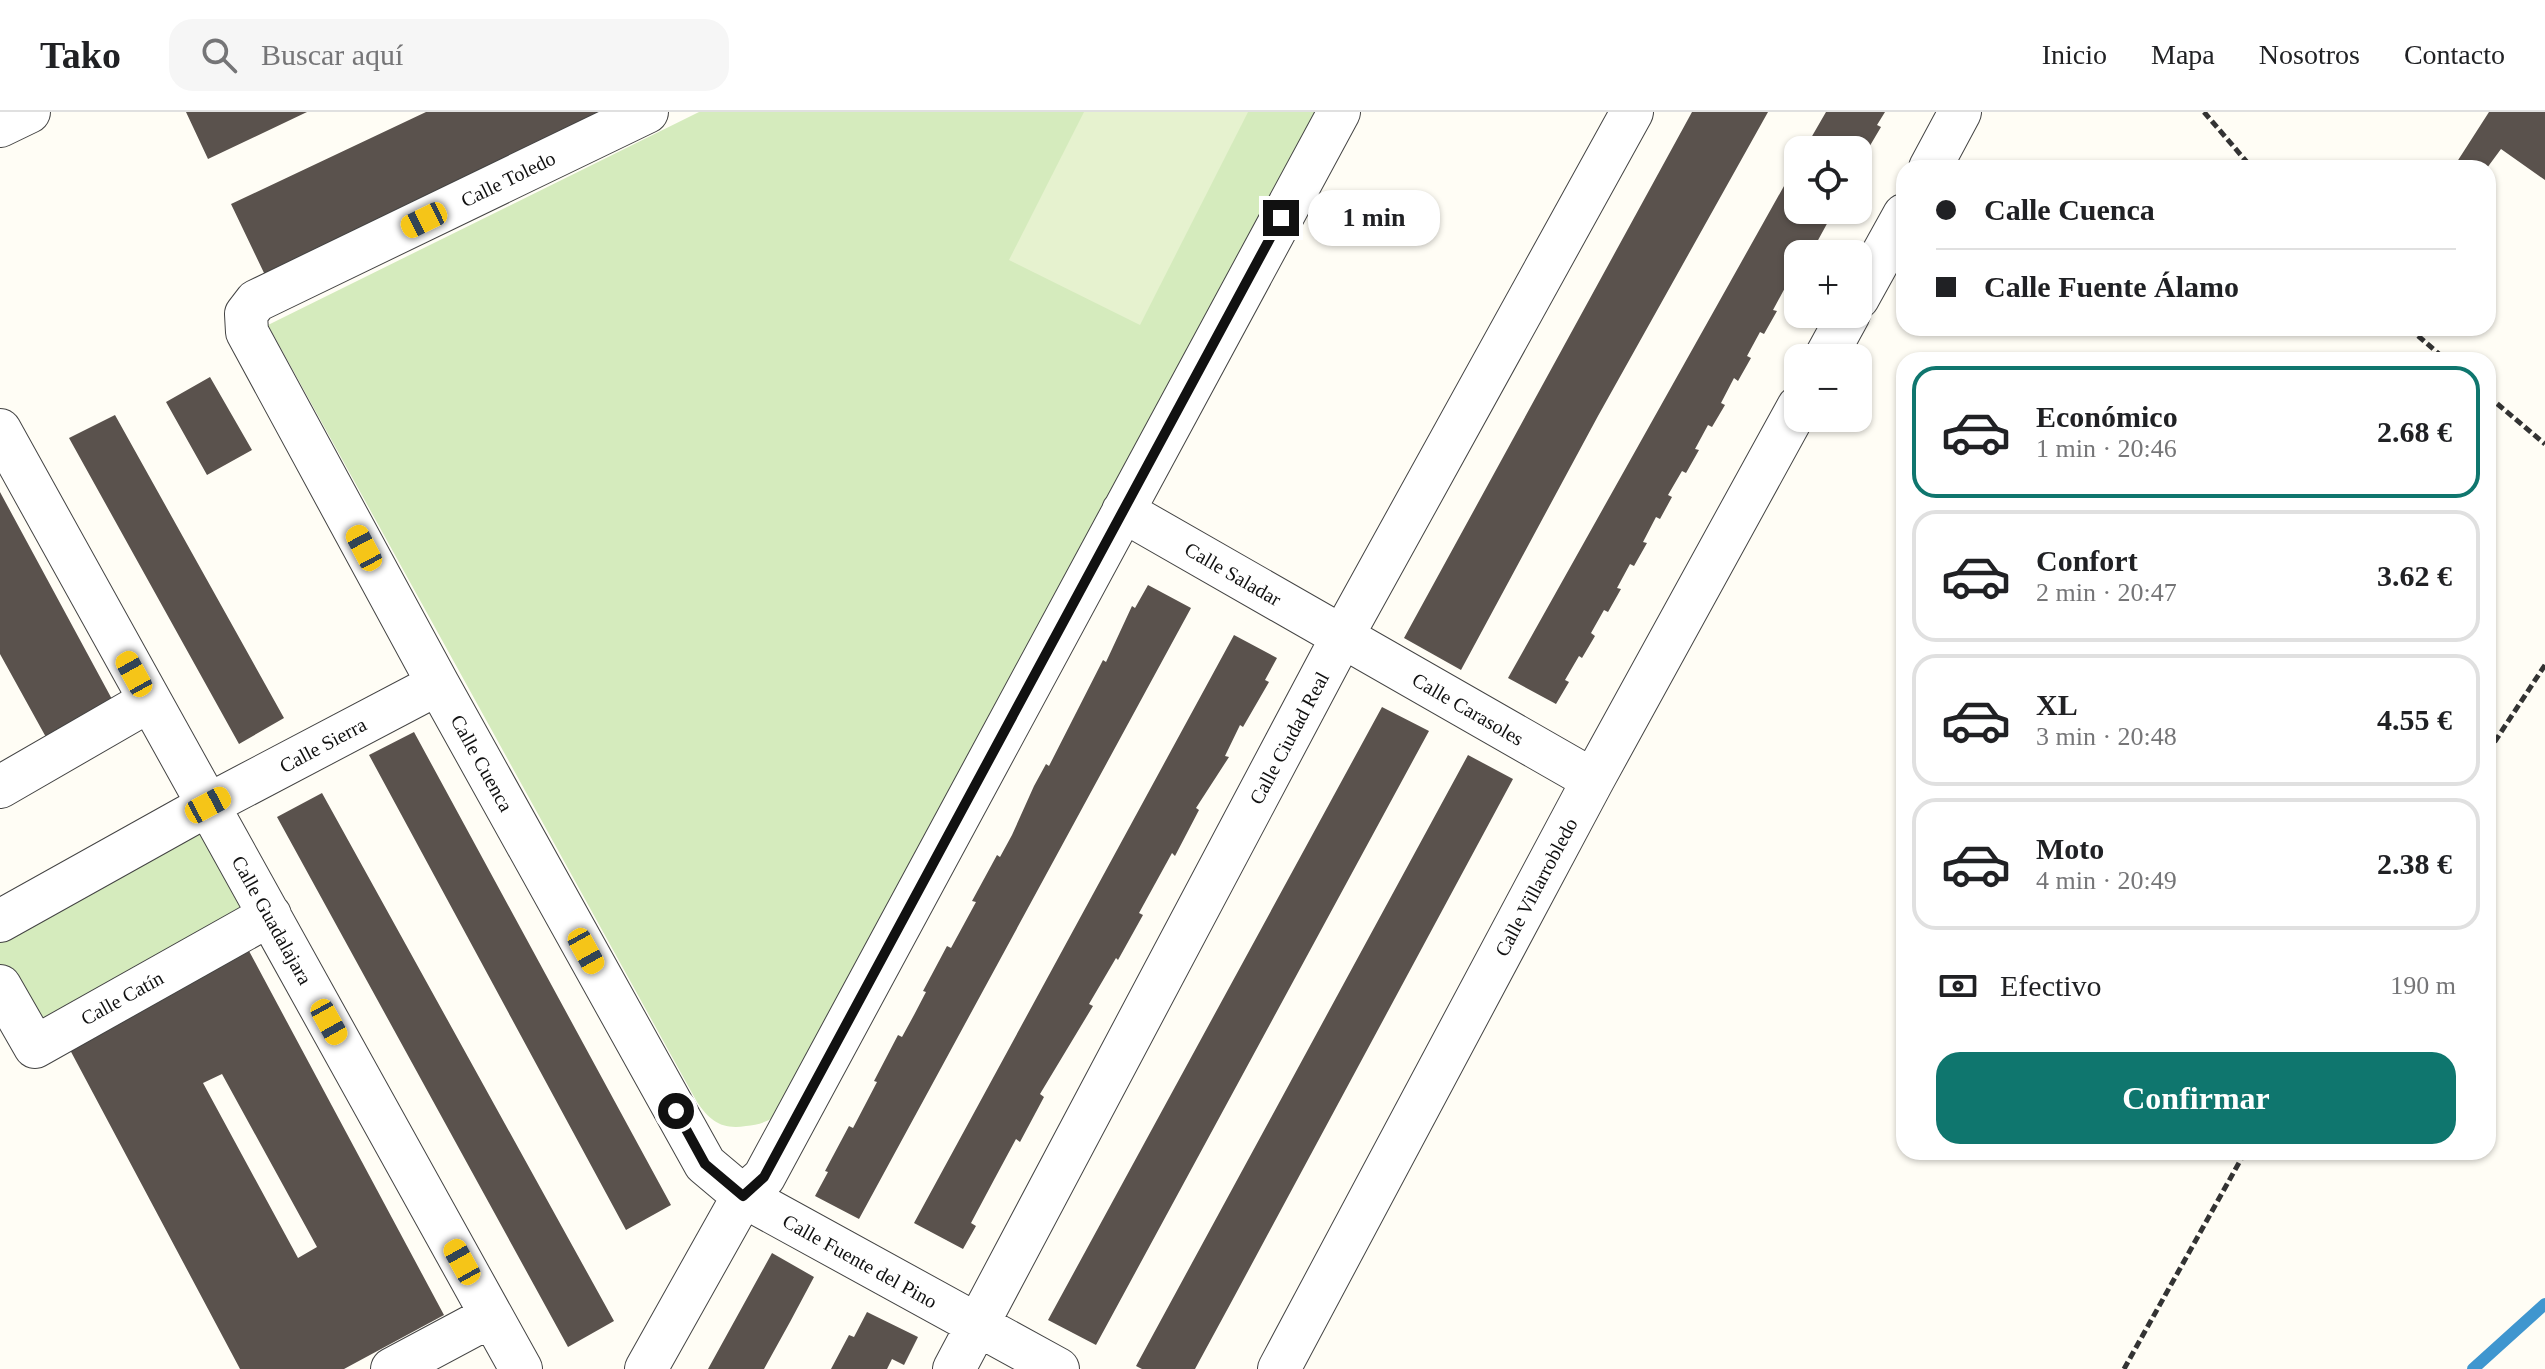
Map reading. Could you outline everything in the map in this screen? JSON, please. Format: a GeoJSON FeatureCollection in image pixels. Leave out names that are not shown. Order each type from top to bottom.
{"type":"FeatureCollection","features":[{"type":"Feature","properties":{"kind":"street"},"geometry":{"type":"LineString","coordinates":[[0,126],[29,112]]}},
{"type":"Feature","properties":{"kind":"street","name":"Calle Toledo"},"geometry":{"type":"LineString","coordinates":[[246,314],[256,301],[647,112]]}},
{"type":"Feature","properties":{"kind":"street"},"geometry":{"type":"LineString","coordinates":[[646,1369],[743,1196],[764,1177],[1339,112]]}},
{"type":"Feature","properties":{"kind":"street","name":"Calle Ciudad Real"},"geometry":{"type":"LineString","coordinates":[[954,1369],[1342,637],[1632,112]]}},
{"type":"Feature","properties":{"kind":"street"},"geometry":{"type":"LineString","coordinates":[[1934,160],[1960,112]]}},
{"type":"Feature","properties":{"kind":"street"},"geometry":{"type":"LineString","coordinates":[[1872,273],[1896,229]]}},
{"type":"Feature","properties":{"kind":"street","name":"Calle Cuenca"},"geometry":{"type":"LineString","coordinates":[[246,314],[247,332],[438,684],[705,1164],[743,1196]]}},
{"type":"Feature","properties":{"kind":"street","name":"Calle Guadalajara"},"geometry":{"type":"LineString","coordinates":[[0,430],[521,1369]]}},
{"type":"Feature","properties":{"kind":"street","name":"Calle Villarrobledo"},"geometry":{"type":"LineString","coordinates":[[1279,1369],[1593,780],[1784,432]]}},
{"type":"Feature","properties":{"kind":"street","name":"Calle Saladar"},"geometry":{"type":"LineString","coordinates":[[1123,511],[1342,637]]}},
{"type":"Feature","properties":{"kind":"street","name":"Calle Carasoles"},"geometry":{"type":"LineString","coordinates":[[1342,637],[1593,780]]}},
{"type":"Feature","properties":{"kind":"street","name":"Calle Sierra"},"geometry":{"type":"LineString","coordinates":[[0,921],[208,805],[438,684]]}},
{"type":"Feature","properties":{"kind":"street"},"geometry":{"type":"LineString","coordinates":[[0,787],[149,701]]}},
{"type":"Feature","properties":{"kind":"street","name":"Calle Catín"},"geometry":{"type":"LineString","coordinates":[[0,986],[35,1047],[270,915]]}},
{"type":"Feature","properties":{"kind":"street","name":"Calle Fuente del Pino"},"geometry":{"type":"LineString","coordinates":[[743,1196],[1058,1369]]}},
{"type":"Feature","properties":{"kind":"street"},"geometry":{"type":"LineString","coordinates":[[392,1369],[491,1316]]}},
{"type":"Feature","properties":{"kind":"path"},"geometry":{"type":"LineString","coordinates":[[2204,112],[2245,160]]}},
{"type":"Feature","properties":{"kind":"path"},"geometry":{"type":"LineString","coordinates":[[2418,336],[2437,352]]}},
{"type":"Feature","properties":{"kind":"path"},"geometry":{"type":"LineString","coordinates":[[2496,403],[2545,444]]}},
{"type":"Feature","properties":{"kind":"path"},"geometry":{"type":"LineString","coordinates":[[2496,740],[2545,665]]}},
{"type":"Feature","properties":{"kind":"path"},"geometry":{"type":"LineString","coordinates":[[2124,1369],[2241,1160]]}},
{"type":"Feature","properties":{"kind":"green space"},"geometry":{"type":"Polygon","coordinates":[[[699,112],[1316,112],[784,1102],[769,1120],[738,1127],[717,1123],[697,1102],[268,325],[699,112]]]}},
{"type":"Feature","properties":{"kind":"green space"},"geometry":{"type":"Polygon","coordinates":[[[1084,112],[1248,112],[1140,325],[1009,260],[1084,112]]]}},
{"type":"Feature","properties":{"kind":"green space"},"geometry":{"type":"Polygon","coordinates":[[[208,805],[270,915],[35,1047],[0,986],[0,921],[208,805]]]}},
{"type":"Feature","properties":{"kind":"building"},"geometry":{"type":"Polygon","coordinates":[[[186,112],[307,112],[208,159],[186,112]]]}},
{"type":"Feature","properties":{"kind":"building"},"geometry":{"type":"Polygon","coordinates":[[[426,112],[607,112],[265,275],[231,204],[426,112]]]}},
{"type":"Feature","properties":{"kind":"building"},"geometry":{"type":"Polygon","coordinates":[[[1692,112],[1768,112],[1598,416],[1461,670],[1404,638],[1692,112]]]}},
{"type":"Feature","properties":{"kind":"building"},"geometry":{"type":"Polygon","coordinates":[[[1826,112],[1885,112],[1872,142],[1872,136],[1812,136],[1826,112]]]}},
{"type":"Feature","properties":{"kind":"building"},"geometry":{"type":"Polygon","coordinates":[[[2489,112],[2545,112],[2545,180],[2501,149],[2493,160],[2458,160],[2489,112]]]}},
{"type":"Feature","properties":{"kind":"building"},"geometry":{"type":"Polygon","coordinates":[[[1784,186],[1784,224],[1827,224],[1818,240],[1784,240],[1784,290],[1773,310],[1777,311],[1764,334],[1760,332],[1747,356],[1751,358],[1738,381],[1734,378],[1721,403],[1725,405],[1712,427],[1708,425],[1686,473],[1682,471],[1668,495],[1672,497],[1660,519],[1656,517],[1643,542],[1647,543],[1634,566],[1630,564],[1608,612],[1604,610],[1591,633],[1595,636],[1565,680],[1569,682],[1556,704],[1508,678],[1784,186]]]}},
{"type":"Feature","properties":{"kind":"building"},"geometry":{"type":"Polygon","coordinates":[[[210,377],[252,450],[207,475],[166,402],[210,377]]]}},
{"type":"Feature","properties":{"kind":"building"},"geometry":{"type":"Polygon","coordinates":[[[115,415],[284,718],[239,744],[69,438],[115,415]]]}},
{"type":"Feature","properties":{"kind":"building"},"geometry":{"type":"Polygon","coordinates":[[[0,492],[113,701],[47,739],[0,654],[0,492]]]}},
{"type":"Feature","properties":{"kind":"building"},"geometry":{"type":"Polygon","coordinates":[[[1148,585],[1191,608],[859,1219],[815,1196],[828,1172],[825,1171],[849,1126],[853,1128],[877,1082],[874,1081],[898,1035],[902,1037],[914,1015],[947,946],[951,948],[976,902],[972,901],[997,855],[1000,857],[1012,835],[1034,786],[1046,764],[1049,766],[1103,660],[1106,662],[1132,606],[1135,608],[1148,585]]]}},
{"type":"Feature","properties":{"kind":"building"},"geometry":{"type":"Polygon","coordinates":[[[1234,635],[1277,658],[1265,680],[1269,682],[1243,727],[1240,725],[1225,756],[1229,757],[1196,808],[1199,810],[1175,856],[1172,853],[1139,913],[1143,915],[1089,1004],[1093,1006],[1040,1094],[1044,1097],[1020,1142],[1016,1139],[971,1223],[976,1226],[963,1249],[914,1223],[1234,635]]]}},
{"type":"Feature","properties":{"kind":"building"},"geometry":{"type":"Polygon","coordinates":[[[1382,707],[1429,731],[1096,1345],[1048,1320],[1382,707]]]}},
{"type":"Feature","properties":{"kind":"building"},"geometry":{"type":"Polygon","coordinates":[[[414,732],[671,1205],[626,1230],[369,755],[414,732]]]}},
{"type":"Feature","properties":{"kind":"building"},"geometry":{"type":"Polygon","coordinates":[[[1468,755],[1513,779],[1195,1369],[1142,1369],[1136,1366],[1468,755]]]}},
{"type":"Feature","properties":{"kind":"building"},"geometry":{"type":"Polygon","coordinates":[[[322,793],[614,1321],[568,1347],[277,817],[322,793]]]}},
{"type":"Feature","properties":{"kind":"building"},"geometry":{"type":"Polygon","coordinates":[[[249,951],[444,1315],[344,1369],[240,1369],[69,1048],[249,951]],[[222,1074],[203,1083],[298,1258],[317,1247],[222,1074]]]}},
{"type":"Feature","properties":{"kind":"building"},"geometry":{"type":"Polygon","coordinates":[[[772,1253],[814,1277],[790,1322],[764,1369],[708,1369],[772,1253]]]}},
{"type":"Feature","properties":{"kind":"building"},"geometry":{"type":"Polygon","coordinates":[[[867,1312],[918,1337],[904,1365],[892,1359],[887,1369],[831,1369],[849,1335],[854,1337],[867,1312]]]}},
{"type":"Feature","properties":{"kind":"waterway"},"geometry":{"type":"LineString","coordinates":[[2473,1369],[2545,1304]]}},
{"type":"Feature","properties":{"kind":"route"},"geometry":{"type":"LineString","coordinates":[[676,1111],[705,1164],[743,1196],[764,1177],[1281,218]]}}]}
